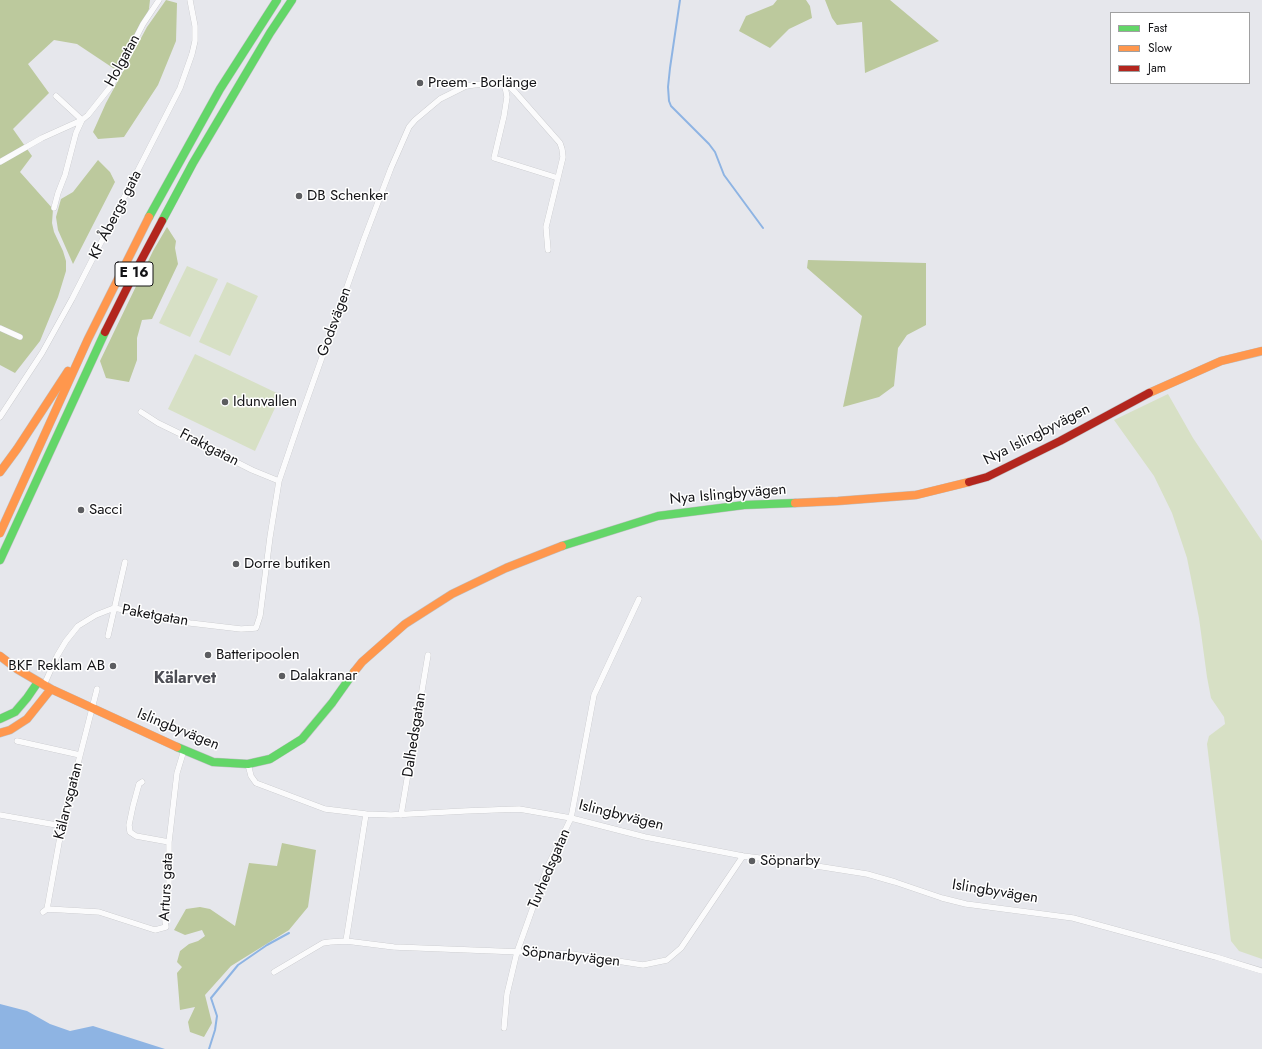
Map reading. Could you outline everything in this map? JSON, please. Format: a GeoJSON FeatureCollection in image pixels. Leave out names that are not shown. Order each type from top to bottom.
{"type":"FeatureCollection","features":[{"type":"Feature","properties":{"kind":"main road","name":"E 16"},"geometry":{"type":"LineString","coordinates":[[0,534],[88,339],[141,232],[220,90],[277,0]]}},
{"type":"Feature","properties":{"kind":"main road","name":"E 16"},"geometry":{"type":"LineString","coordinates":[[0,560],[100,343],[136,270],[193,163],[270,33],[292,0]]}},
{"type":"Feature","properties":{"kind":"main road"},"geometry":{"type":"LineString","coordinates":[[0,472],[18,448],[88,339]]}},
{"type":"Feature","properties":{"kind":"main road","name":"Nya Islingbyvägen"},"geometry":{"type":"LineString","coordinates":[[248,764],[270,758],[302,739],[332,704],[362,662],[405,624],[452,594],[506,568],[557,548],[658,516],[744,505],[838,501],[916,495],[988,477],[1060,441],[1154,390],[1221,361],[1262,351]]}},
{"type":"Feature","properties":{"kind":"main road","name":"Islingbyvägen"},"geometry":{"type":"LineString","coordinates":[[0,656],[44,685],[184,750],[213,762],[248,764]]}},
{"type":"Feature","properties":{"kind":"main road"},"geometry":{"type":"LineString","coordinates":[[0,718],[4,718],[16,712],[27,698],[44,685]]}},
{"type":"Feature","properties":{"kind":"main road"},"geometry":{"type":"LineString","coordinates":[[0,732],[10,730],[27,719],[41,702],[44,685]]}},
{"type":"Feature","properties":{"kind":"street","name":"Holgatan"},"geometry":{"type":"LineString","coordinates":[[54,208],[76,134],[82,120],[111,86],[143,24],[159,0]]}},
{"type":"Feature","properties":{"kind":"street","name":"KF Åbergs gata"},"geometry":{"type":"LineString","coordinates":[[0,417],[42,353],[72,299],[180,88],[195,41],[195,26],[190,0]]}},
{"type":"Feature","properties":{"kind":"street"},"geometry":{"type":"LineString","coordinates":[[504,81],[560,142],[563,157],[546,227],[548,250]]}},
{"type":"Feature","properties":{"kind":"street"},"geometry":{"type":"LineString","coordinates":[[504,81],[507,96],[494,158],[558,178]]}},
{"type":"Feature","properties":{"kind":"street","name":"Godsvägen"},"geometry":{"type":"LineString","coordinates":[[256,628],[260,616],[279,481],[364,239],[409,128],[415,120],[440,99],[466,86],[504,81]]}},
{"type":"Feature","properties":{"kind":"street"},"geometry":{"type":"LineString","coordinates":[[56,96],[82,120]]}},
{"type":"Feature","properties":{"kind":"street","name":"Holgatan"},"geometry":{"type":"LineString","coordinates":[[0,162],[42,138],[82,120]]}},
{"type":"Feature","properties":{"kind":"street"},"geometry":{"type":"LineString","coordinates":[[0,328],[20,337]]}},
{"type":"Feature","properties":{"kind":"street","name":"Fraktgatan"},"geometry":{"type":"LineString","coordinates":[[141,412],[158,423],[252,470],[279,481]]}},
{"type":"Feature","properties":{"kind":"street"},"geometry":{"type":"LineString","coordinates":[[108,636],[125,562]]}},
{"type":"Feature","properties":{"kind":"street","name":"Tuvhedsgatan"},"geometry":{"type":"LineString","coordinates":[[504,1028],[507,994],[517,952],[547,868],[571,818],[594,695],[640,599]]}},
{"type":"Feature","properties":{"kind":"street","name":"Paketgatan"},"geometry":{"type":"LineString","coordinates":[[44,685],[57,656],[66,641],[78,626],[96,614],[114,608],[190,622],[241,629],[256,628]]}},
{"type":"Feature","properties":{"kind":"street","name":"Dalhedsgatan"},"geometry":{"type":"LineString","coordinates":[[401,815],[428,655]]}},
{"type":"Feature","properties":{"kind":"street","name":"Kälarvsgatan"},"geometry":{"type":"LineString","coordinates":[[45,910],[62,826],[97,689]]}},
{"type":"Feature","properties":{"kind":"street"},"geometry":{"type":"LineString","coordinates":[[17,741],[80,755]]}},
{"type":"Feature","properties":{"kind":"street","name":"Arturs gata"},"geometry":{"type":"LineString","coordinates":[[45,910],[99,912],[155,930],[166,927],[164,914],[169,883],[169,842],[177,773],[184,750]]}},
{"type":"Feature","properties":{"kind":"street","name":"Islingbyvägen"},"geometry":{"type":"LineString","coordinates":[[248,764],[251,776],[256,783],[325,809],[366,814],[401,815],[519,809],[571,818],[645,837],[743,856],[867,874],[942,898],[966,904],[1073,918],[1262,971]]}},
{"type":"Feature","properties":{"kind":"street"},"geometry":{"type":"LineString","coordinates":[[142,782],[133,806],[129,825],[130,832],[136,836],[169,842]]}},
{"type":"Feature","properties":{"kind":"street"},"geometry":{"type":"LineString","coordinates":[[346,941],[366,814]]}},
{"type":"Feature","properties":{"kind":"street"},"geometry":{"type":"LineString","coordinates":[[0,815],[62,826]]}},
{"type":"Feature","properties":{"kind":"street","name":"Söpnarbyvägen"},"geometry":{"type":"LineString","coordinates":[[274,972],[323,943],[346,941],[394,946],[572,954],[643,965],[667,960],[681,948],[743,856]]}},
{"type":"Feature","properties":{"kind":"green space"},"geometry":{"type":"Polygon","coordinates":[[[0,0],[150,0],[149,9],[143,24],[119,72],[77,44],[54,40],[28,64],[49,93],[13,129],[32,156],[20,172],[53,209],[52,223],[54,232],[66,261],[66,271],[58,297],[40,341],[15,373],[0,365],[0,0]]]}},
{"type":"Feature","properties":{"kind":"green space"},"geometry":{"type":"Polygon","coordinates":[[[166,0],[177,3],[176,41],[158,85],[124,137],[98,139],[93,132],[106,103],[147,27],[166,0]]]}},
{"type":"Feature","properties":{"kind":"green space"},"geometry":{"type":"Polygon","coordinates":[[[777,0],[806,0],[810,6],[812,18],[789,29],[770,48],[739,31],[746,16],[773,5],[777,0]]]}},
{"type":"Feature","properties":{"kind":"green space"},"geometry":{"type":"Polygon","coordinates":[[[825,0],[890,0],[939,41],[865,73],[862,22],[837,25],[832,18],[825,0]]]}},
{"type":"Feature","properties":{"kind":"green space"},"geometry":{"type":"Polygon","coordinates":[[[98,160],[110,172],[115,182],[73,264],[58,230],[56,217],[61,199],[73,192],[98,160]]]}},
{"type":"Feature","properties":{"kind":"green space"},"geometry":{"type":"Polygon","coordinates":[[[167,227],[176,241],[175,248],[178,264],[152,319],[142,320],[137,338],[137,360],[129,382],[106,378],[100,361],[153,251],[167,227]]]}},
{"type":"Feature","properties":{"kind":"green space"},"geometry":{"type":"Polygon","coordinates":[[[808,260],[926,263],[926,325],[907,335],[898,348],[894,386],[879,397],[843,407],[862,316],[807,268],[808,260]]]}},
{"type":"Feature","properties":{"kind":"green space"},"geometry":{"type":"Polygon","coordinates":[[[187,266],[218,279],[190,337],[159,323],[187,266]]]}},
{"type":"Feature","properties":{"kind":"green space"},"geometry":{"type":"Polygon","coordinates":[[[227,282],[258,296],[230,356],[199,342],[227,282]]]}},
{"type":"Feature","properties":{"kind":"green space","name":"Idunvallen"},"geometry":{"type":"Polygon","coordinates":[[[195,354],[281,395],[255,451],[168,409],[195,354]]]}},
{"type":"Feature","properties":{"kind":"green space"},"geometry":{"type":"Polygon","coordinates":[[[1168,394],[1193,438],[1262,541],[1262,959],[1239,951],[1231,941],[1207,744],[1209,736],[1225,724],[1224,717],[1211,698],[1199,618],[1187,558],[1172,513],[1154,476],[1114,420],[1168,394]]]}},
{"type":"Feature","properties":{"kind":"green space"},"geometry":{"type":"Polygon","coordinates":[[[282,843],[316,850],[308,907],[289,930],[231,966],[205,995],[212,1023],[204,1037],[190,1032],[188,1022],[195,1007],[180,1010],[177,973],[182,967],[177,962],[180,951],[189,944],[198,941],[205,936],[202,930],[185,935],[174,930],[186,909],[200,907],[210,909],[235,926],[249,863],[277,866],[282,843]]]}},
{"type":"Feature","properties":{"kind":"water"},"geometry":{"type":"Polygon","coordinates":[[[0,1004],[27,1011],[50,1024],[70,1031],[93,1026],[165,1049],[0,1049],[0,1004]]]}},
{"type":"Feature","properties":{"kind":"waterway"},"geometry":{"type":"LineString","coordinates":[[680,0],[670,68],[668,87],[669,101],[671,106],[715,152],[724,175],[763,228]]}},
{"type":"Feature","properties":{"kind":"waterway"},"geometry":{"type":"LineString","coordinates":[[209,1049],[215,1030],[217,1016],[211,998],[238,965],[267,945],[289,933]]}},
{"type":"Feature","properties":{"kind":"traffic: fast"},"geometry":{"type":"LineString","coordinates":[[149,217],[220,89],[277,0]]}},
{"type":"Feature","properties":{"kind":"traffic: fast"},"geometry":{"type":"LineString","coordinates":[[162,221],[193,163],[270,33],[292,0]]}},
{"type":"Feature","properties":{"kind":"traffic: fast"},"geometry":{"type":"LineString","coordinates":[[0,560],[105,332]]}},
{"type":"Feature","properties":{"kind":"traffic: fast"},"geometry":{"type":"LineString","coordinates":[[562,546],[658,516],[744,505],[795,503]]}},
{"type":"Feature","properties":{"kind":"traffic: fast"},"geometry":{"type":"LineString","coordinates":[[177,747],[213,762],[248,764],[270,759],[302,739],[332,703],[354,672]]}},
{"type":"Feature","properties":{"kind":"traffic: fast"},"geometry":{"type":"LineString","coordinates":[[0,719],[15,712],[38,682]]}},
{"type":"Feature","properties":{"kind":"traffic: slow"},"geometry":{"type":"LineString","coordinates":[[0,533],[88,339],[149,217]]}},
{"type":"Feature","properties":{"kind":"traffic: slow"},"geometry":{"type":"LineString","coordinates":[[1149,393],[1221,361],[1262,351]]}},
{"type":"Feature","properties":{"kind":"traffic: slow"},"geometry":{"type":"LineString","coordinates":[[0,472],[17,449],[68,371]]}},
{"type":"Feature","properties":{"kind":"traffic: slow"},"geometry":{"type":"LineString","coordinates":[[795,503],[916,495],[969,482]]}},
{"type":"Feature","properties":{"kind":"traffic: slow"},"geometry":{"type":"LineString","coordinates":[[354,672],[362,662],[405,624],[452,594],[506,568],[562,546]]}},
{"type":"Feature","properties":{"kind":"traffic: slow"},"geometry":{"type":"LineString","coordinates":[[0,656],[17,669],[51,689],[177,747]]}},
{"type":"Feature","properties":{"kind":"traffic: slow"},"geometry":{"type":"LineString","coordinates":[[0,733],[10,730],[27,719],[51,689]]}},
{"type":"Feature","properties":{"kind":"traffic: jam"},"geometry":{"type":"LineString","coordinates":[[105,332],[162,221]]}},
{"type":"Feature","properties":{"kind":"traffic: jam"},"geometry":{"type":"LineString","coordinates":[[969,482],[987,477],[1060,441],[1149,393]]}},
{"type":"Feature","properties":{"kind":"place","name":"Preem - Borlänge"},"geometry":{"type":"Point","coordinates":[420,83]}},
{"type":"Feature","properties":{"kind":"place","name":"DB Schenker"},"geometry":{"type":"Point","coordinates":[299,196]}},
{"type":"Feature","properties":{"kind":"place","name":"Idunvallen"},"geometry":{"type":"Point","coordinates":[225,402]}},
{"type":"Feature","properties":{"kind":"place","name":"Sacci"},"geometry":{"type":"Point","coordinates":[81,510]}},
{"type":"Feature","properties":{"kind":"place","name":"Dorre butiken"},"geometry":{"type":"Point","coordinates":[236,564]}},
{"type":"Feature","properties":{"kind":"place","name":"Batteripoolen"},"geometry":{"type":"Point","coordinates":[208,655]}},
{"type":"Feature","properties":{"kind":"place","name":"BKF Reklam AB"},"geometry":{"type":"Point","coordinates":[113,666]}},
{"type":"Feature","properties":{"kind":"place","name":"Dalakranar"},"geometry":{"type":"Point","coordinates":[282,676]}},
{"type":"Feature","properties":{"kind":"place","name":"Söpnarby"},"geometry":{"type":"Point","coordinates":[752,861]}},
{"type":"Feature","properties":{"kind":"district","name":"Kälarvet"},"geometry":{"type":"Point","coordinates":[185,679]}}]}
